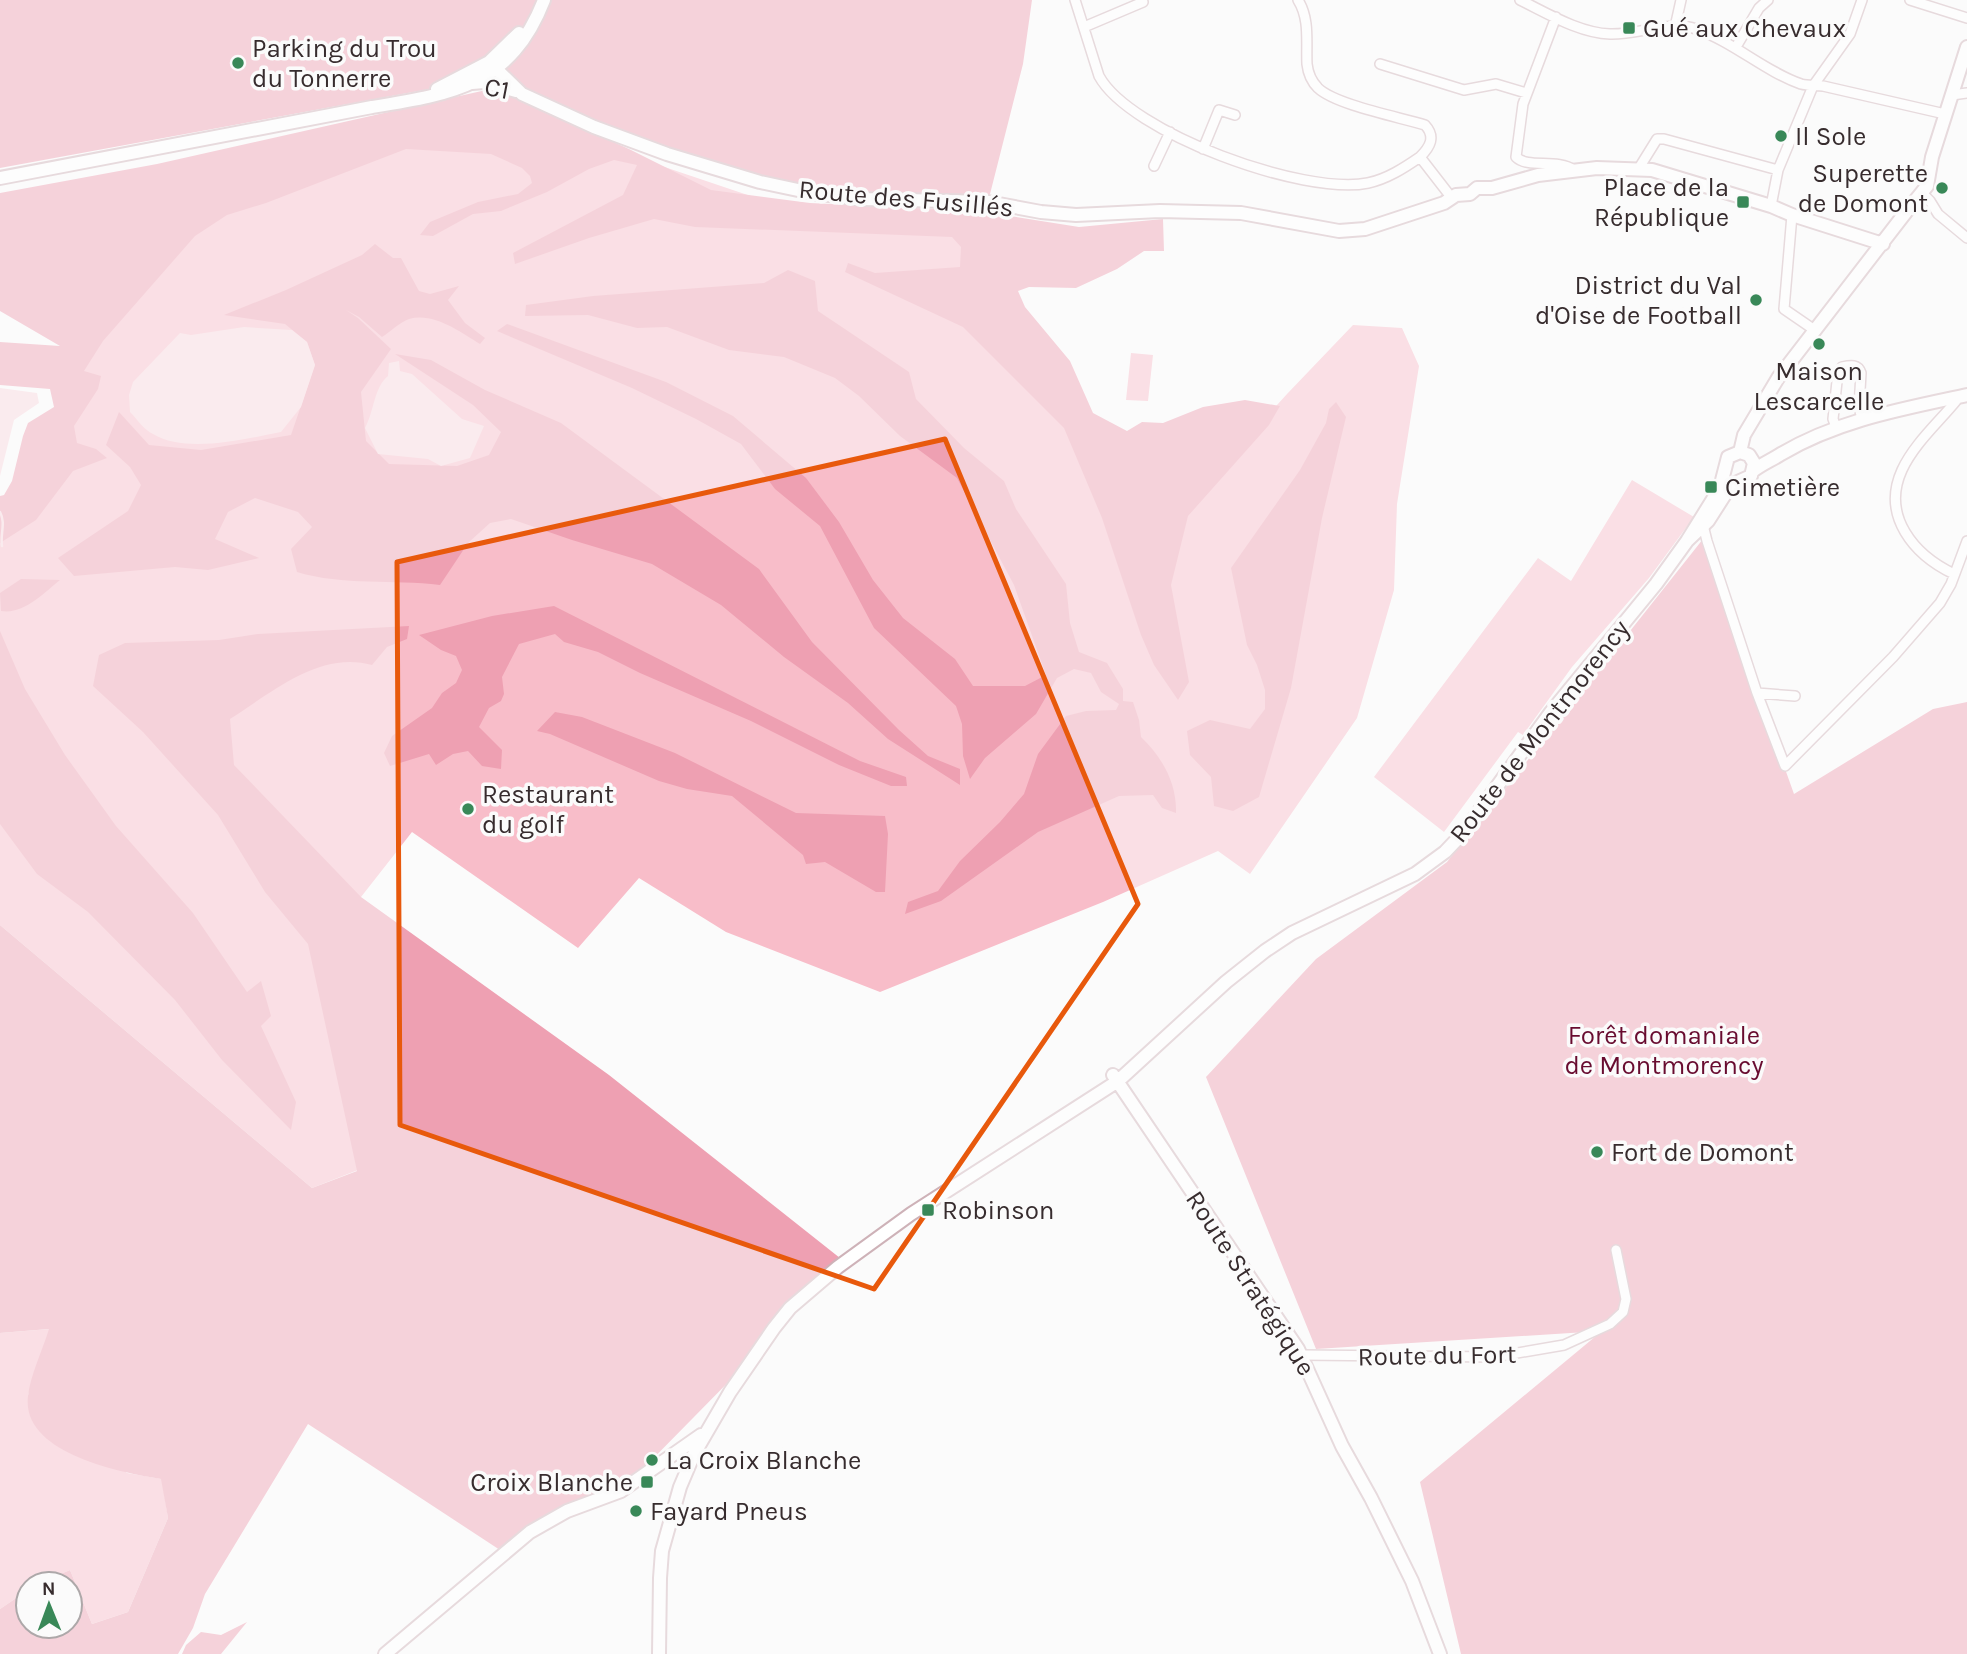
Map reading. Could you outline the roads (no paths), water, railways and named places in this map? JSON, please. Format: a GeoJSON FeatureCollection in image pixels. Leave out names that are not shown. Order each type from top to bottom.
{"type":"FeatureCollection","features":[{"type":"Feature","properties":{"kind":"main road"},"geometry":{"type":"LineString","coordinates":[[372,107],[442,87],[510,57],[537,19],[543,0]]}},
{"type":"Feature","properties":{"kind":"main road"},"geometry":{"type":"LineString","coordinates":[[1961,396],[1862,418],[1806,440],[1771,460],[1748,460],[1728,457],[1725,469],[1731,478],[1743,481],[1751,476],[1748,460],[1744,435],[1778,378],[1906,212],[1923,194],[1927,187],[1931,157],[1967,47]]}},
{"type":"Feature","properties":{"kind":"main road"},"geometry":{"type":"LineString","coordinates":[[0,177],[431,98],[472,83],[492,65]]}},
{"type":"Feature","properties":{"kind":"main road","name":"C1"},"geometry":{"type":"LineString","coordinates":[[492,65],[503,86]]}},
{"type":"Feature","properties":{"kind":"main road","name":"Route des Fusillés"},"geometry":{"type":"LineString","coordinates":[[492,65],[522,93],[594,127],[667,154],[760,182],[812,193],[863,199],[988,202],[1041,212],[1076,215],[1160,211],[1241,213],[1339,231],[1365,229],[1444,203],[1451,197],[1470,194],[1482,187],[1492,188],[1538,175],[1574,170],[1639,168],[1771,205],[1792,215],[1883,244]]}},
{"type":"Feature","properties":{"kind":"main road","name":"C1"},"geometry":{"type":"LineString","coordinates":[[472,83],[484,82],[522,93]]}},
{"type":"Feature","properties":{"kind":"main road","name":"Route de Montmorency"},"geometry":{"type":"LineString","coordinates":[[1703,522],[1720,488],[1725,469]]}},
{"type":"Feature","properties":{"kind":"main road","name":"Route de Montmorency"},"geometry":{"type":"LineString","coordinates":[[715,1419],[774,1328],[809,1290],[881,1235],[1060,1118],[1115,1078],[1226,982],[1276,943],[1404,880],[1445,852],[1464,832],[1551,712],[1731,485],[1743,481]]}},
{"type":"Feature","properties":{"kind":"main road","name":"Route Stratégique"},"geometry":{"type":"LineString","coordinates":[[1115,1078],[1302,1355],[1342,1446],[1412,1581],[1440,1654]]}},
{"type":"Feature","properties":{"kind":"main road"},"geometry":{"type":"LineString","coordinates":[[385,1654],[481,1570],[530,1532],[567,1511],[613,1495],[645,1476],[694,1442],[715,1419]]}},
{"type":"Feature","properties":{"kind":"main road"},"geometry":{"type":"LineString","coordinates":[[659,1654],[662,1551],[687,1469],[715,1419]]}},
{"type":"Feature","properties":{"kind":"main road"},"geometry":{"type":"LineString","coordinates":[[674,1455],[687,1457],[687,1469]]}},
{"type":"Feature","properties":{"kind":"main road"},"geometry":{"type":"LineString","coordinates":[[645,1476],[670,1465],[687,1469]]}},
{"type":"Feature","properties":{"kind":"street"},"geometry":{"type":"LineString","coordinates":[[1075,0],[1105,87],[1118,99],[1170,132],[1203,149],[1280,175],[1344,184],[1381,179],[1420,157],[1430,147],[1432,139],[1431,131],[1425,125],[1329,96],[1312,81],[1308,69],[1306,24],[1298,0]]}},
{"type":"Feature","properties":{"kind":"street"},"geometry":{"type":"LineString","coordinates":[[1520,0],[1584,28],[1609,34],[1675,27],[1695,28],[1736,47],[1784,77],[1802,84],[1945,114]]}},
{"type":"Feature","properties":{"kind":"street"},"geometry":{"type":"LineString","coordinates":[[1675,27],[1681,0]]}},
{"type":"Feature","properties":{"kind":"street"},"geometry":{"type":"LineString","coordinates":[[1736,47],[1759,8],[1768,0]]}},
{"type":"Feature","properties":{"kind":"street"},"geometry":{"type":"LineString","coordinates":[[1771,205],[1778,170],[1813,86],[1850,34],[1862,0]]}},
{"type":"Feature","properties":{"kind":"street"},"geometry":{"type":"LineString","coordinates":[[1910,0],[1967,18]]}},
{"type":"Feature","properties":{"kind":"street"},"geometry":{"type":"LineString","coordinates":[[1084,27],[1143,2]]}},
{"type":"Feature","properties":{"kind":"street"},"geometry":{"type":"LineString","coordinates":[[1556,17],[1526,93],[1516,152],[1518,161],[1560,163],[1574,170]]}},
{"type":"Feature","properties":{"kind":"street"},"geometry":{"type":"LineString","coordinates":[[1380,64],[1464,90],[1496,84],[1526,93]]}},
{"type":"Feature","properties":{"kind":"street"},"geometry":{"type":"LineString","coordinates":[[1952,95],[1967,93]]}},
{"type":"Feature","properties":{"kind":"street"},"geometry":{"type":"LineString","coordinates":[[1203,149],[1219,110],[1235,115]]}},
{"type":"Feature","properties":{"kind":"street"},"geometry":{"type":"LineString","coordinates":[[1154,166],[1170,132]]}},
{"type":"Feature","properties":{"kind":"street"},"geometry":{"type":"LineString","coordinates":[[1639,168],[1657,139],[1664,139],[1778,170]]}},
{"type":"Feature","properties":{"kind":"street"},"geometry":{"type":"LineString","coordinates":[[1420,157],[1451,197]]}},
{"type":"Feature","properties":{"kind":"street"},"geometry":{"type":"LineString","coordinates":[[1923,194],[1938,214],[1967,238]]}},
{"type":"Feature","properties":{"kind":"street"},"geometry":{"type":"LineString","coordinates":[[1792,215],[1784,309],[1816,331]]}},
{"type":"Feature","properties":{"kind":"street"},"geometry":{"type":"LineString","coordinates":[[1836,427],[1833,419],[1838,372],[1842,367],[1859,368],[1861,373],[1858,408],[1862,418]]}},
{"type":"Feature","properties":{"kind":"street"},"geometry":{"type":"LineString","coordinates":[[1954,575],[1927,557],[1905,535],[1896,508],[1895,491],[1901,471],[1912,451],[1961,396]]}},
{"type":"Feature","properties":{"kind":"street"},"geometry":{"type":"LineString","coordinates":[[1703,522],[1757,693],[1785,766],[1922,625],[1940,603],[1967,541]]}},
{"type":"Feature","properties":{"kind":"street"},"geometry":{"type":"LineString","coordinates":[[1757,693],[1795,696]]}},
{"type":"Feature","properties":{"kind":"street","name":"Route du Fort"},"geometry":{"type":"LineString","coordinates":[[1302,1355],[1494,1357],[1564,1345],[1610,1324],[1623,1312],[1626,1298],[1616,1250]]}},
{"type":"Feature","properties":{"kind":"waterway"},"geometry":{"type":"LineString","coordinates":[[0,512],[3,520],[2,546]]}},
{"type":"Feature","properties":{"kind":"place","name":"Gué aux Chevaux"},"geometry":{"type":"Point","coordinates":[1629,28]}},
{"type":"Feature","properties":{"kind":"place","name":"Parking du Trou du Tonnerre"},"geometry":{"type":"Point","coordinates":[238,63]}},
{"type":"Feature","properties":{"kind":"place","name":"Il Sole"},"geometry":{"type":"Point","coordinates":[1781,136]}},
{"type":"Feature","properties":{"kind":"place","name":"Superette de Domont"},"geometry":{"type":"Point","coordinates":[1942,188]}},
{"type":"Feature","properties":{"kind":"place","name":"Place de la République"},"geometry":{"type":"Point","coordinates":[1743,202]}},
{"type":"Feature","properties":{"kind":"place","name":"District du Val d'Oise de Football"},"geometry":{"type":"Point","coordinates":[1756,300]}},
{"type":"Feature","properties":{"kind":"place","name":"Maison Lescarcelle"},"geometry":{"type":"Point","coordinates":[1819,344]}},
{"type":"Feature","properties":{"kind":"place","name":"Cimetière"},"geometry":{"type":"Point","coordinates":[1711,487]}},
{"type":"Feature","properties":{"kind":"place","name":"Restaurant du golf"},"geometry":{"type":"Point","coordinates":[468,809]}},
{"type":"Feature","properties":{"kind":"place","name":"Fort de Domont"},"geometry":{"type":"Point","coordinates":[1597,1152]}},
{"type":"Feature","properties":{"kind":"place","name":"Robinson"},"geometry":{"type":"Point","coordinates":[928,1210]}},
{"type":"Feature","properties":{"kind":"place","name":"La Croix Blanche"},"geometry":{"type":"Point","coordinates":[652,1460]}},
{"type":"Feature","properties":{"kind":"place","name":"Croix Blanche"},"geometry":{"type":"Point","coordinates":[647,1482]}},
{"type":"Feature","properties":{"kind":"place","name":"Fayard Pneus"},"geometry":{"type":"Point","coordinates":[636,1511]}},
{"type":"Feature","properties":{"kind":"park label","name":"Forêt domaniale de Montmorency"},"geometry":{"type":"Point","coordinates":[1664,1050]}}]}
